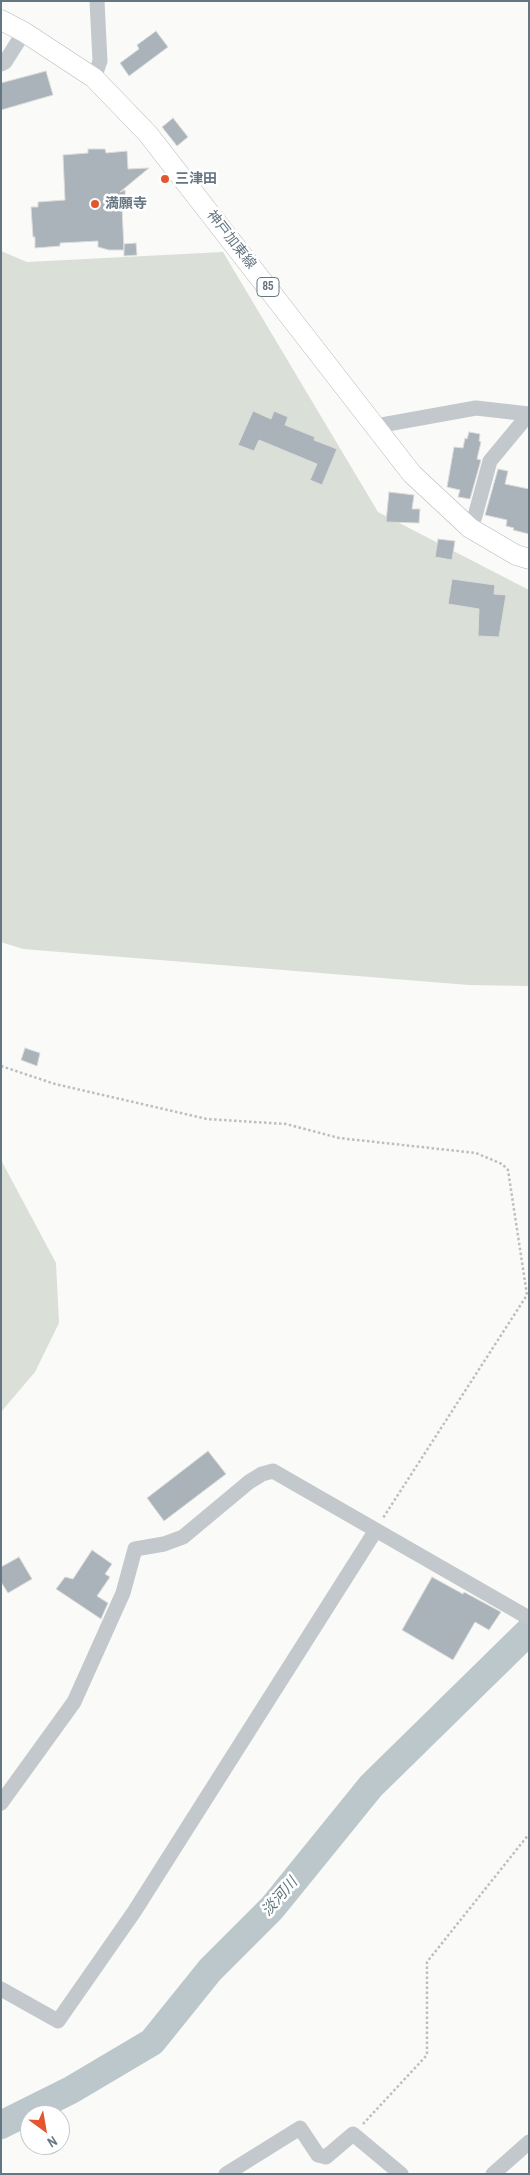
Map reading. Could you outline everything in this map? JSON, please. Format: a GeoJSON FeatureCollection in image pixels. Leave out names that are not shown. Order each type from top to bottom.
{"type":"FeatureCollection","features":[{"type":"Feature","properties":{"kind":"main road","name":"神戸加東線"},"geometry":{"type":"LineString","coordinates":[[1,20],[24,32],[94,78],[148,134],[412,474],[470,528],[516,555],[529,559]]}},
{"type":"Feature","properties":{"kind":"street"},"geometry":{"type":"LineString","coordinates":[[94,78],[100,62],[97,1]]}},
{"type":"Feature","properties":{"kind":"street"},"geometry":{"type":"LineString","coordinates":[[1,64],[5,62],[24,32]]}},
{"type":"Feature","properties":{"kind":"street"},"geometry":{"type":"LineString","coordinates":[[376,426],[476,408],[529,414]]}},
{"type":"Feature","properties":{"kind":"street"},"geometry":{"type":"LineString","coordinates":[[470,528],[490,461],[529,414]]}},
{"type":"Feature","properties":{"kind":"street"},"geometry":{"type":"LineString","coordinates":[[1,1803],[74,1702],[123,1592],[135,1549],[164,1544],[183,1537],[249,1482],[262,1474],[273,1472],[529,1618]]}},
{"type":"Feature","properties":{"kind":"street"},"geometry":{"type":"LineString","coordinates":[[1,1989],[58,2021],[134,1912],[376,1530]]}},
{"type":"Feature","properties":{"kind":"street"},"geometry":{"type":"LineString","coordinates":[[226,2174],[300,2128],[318,2155],[326,2157],[353,2134],[401,2174]]}},
{"type":"Feature","properties":{"kind":"street"},"geometry":{"type":"LineString","coordinates":[[493,2174],[529,2142]]}},
{"type":"Feature","properties":{"kind":"path"},"geometry":{"type":"LineString","coordinates":[[1,1066],[56,1084],[207,1119],[286,1124],[339,1138],[476,1153],[502,1164],[508,1170],[527,1295],[376,1530]]}},
{"type":"Feature","properties":{"kind":"path"},"geometry":{"type":"LineString","coordinates":[[353,2134],[427,2055],[427,1962],[529,1834]]}},
{"type":"Feature","properties":{"kind":"shaded area"},"geometry":{"type":"Polygon","coordinates":[[[1,251],[27,262],[223,252],[378,512],[529,590],[529,986],[469,985],[23,949],[1,942],[1,251]]]}},
{"type":"Feature","properties":{"kind":"shaded area"},"geometry":{"type":"Polygon","coordinates":[[[1,1160],[56,1263],[59,1323],[35,1372],[1,1412],[1,1160]]]}},
{"type":"Feature","properties":{"kind":"building"},"geometry":{"type":"Polygon","coordinates":[[[156,31],[168,47],[129,76],[120,63],[139,49],[137,45],[156,31]]]}},
{"type":"Feature","properties":{"kind":"building"},"geometry":{"type":"Polygon","coordinates":[[[46,71],[53,95],[1,110],[1,83],[46,71]]]}},
{"type":"Feature","properties":{"kind":"building"},"geometry":{"type":"Polygon","coordinates":[[[173,118],[188,137],[177,146],[162,127],[173,118]]]}},
{"type":"Feature","properties":{"kind":"building"},"geometry":{"type":"Polygon","coordinates":[[[88,149],[105,149],[106,153],[127,151],[128,169],[149,168],[120,192],[125,190],[126,208],[122,208],[124,250],[109,250],[98,247],[98,241],[60,243],[60,246],[35,248],[31,207],[38,207],[38,202],[65,200],[63,155],[88,153],[88,149]]]}},
{"type":"Feature","properties":{"kind":"building"},"geometry":{"type":"Polygon","coordinates":[[[136,243],[137,255],[124,256],[124,244],[136,243]]]}},
{"type":"Feature","properties":{"kind":"building"},"geometry":{"type":"Polygon","coordinates":[[[253,411],[271,419],[274,411],[288,417],[285,425],[315,437],[314,440],[337,449],[322,485],[310,480],[317,464],[259,440],[254,451],[238,445],[253,411]]]}},
{"type":"Feature","properties":{"kind":"building"},"geometry":{"type":"Polygon","coordinates":[[[469,432],[480,434],[479,441],[481,442],[477,459],[481,460],[470,499],[458,497],[460,490],[447,487],[454,447],[463,448],[465,438],[467,439],[469,432]]]}},
{"type":"Feature","properties":{"kind":"building"},"geometry":{"type":"Polygon","coordinates":[[[498,469],[508,471],[505,484],[529,489],[529,534],[506,526],[507,520],[485,515],[498,469]]]}},
{"type":"Feature","properties":{"kind":"building"},"geometry":{"type":"Polygon","coordinates":[[[389,492],[414,495],[412,509],[420,509],[419,523],[386,522],[389,492]]]}},
{"type":"Feature","properties":{"kind":"building"},"geometry":{"type":"Polygon","coordinates":[[[438,539],[455,541],[452,560],[435,557],[438,539]]]}},
{"type":"Feature","properties":{"kind":"building"},"geometry":{"type":"Polygon","coordinates":[[[452,579],[495,585],[494,594],[506,595],[499,637],[478,636],[479,609],[448,604],[452,579]]]}},
{"type":"Feature","properties":{"kind":"building"},"geometry":{"type":"Polygon","coordinates":[[[25,1048],[40,1053],[37,1066],[21,1060],[25,1048]]]}},
{"type":"Feature","properties":{"kind":"building"},"geometry":{"type":"Polygon","coordinates":[[[208,1451],[226,1474],[164,1521],[147,1498],[208,1451]]]}},
{"type":"Feature","properties":{"kind":"building"},"geometry":{"type":"Polygon","coordinates":[[[92,1550],[112,1564],[105,1574],[110,1577],[97,1596],[108,1603],[101,1619],[56,1589],[65,1577],[73,1579],[92,1550]]]}},
{"type":"Feature","properties":{"kind":"building"},"geometry":{"type":"Polygon","coordinates":[[[19,1557],[32,1579],[8,1593],[1,1582],[1,1567],[19,1557]]]}},
{"type":"Feature","properties":{"kind":"building"},"geometry":{"type":"Polygon","coordinates":[[[432,1577],[501,1612],[489,1630],[475,1622],[453,1660],[402,1630],[432,1577]]]}},
{"type":"Feature","properties":{"kind":"waterway","name":"淡河川"},"geometry":{"type":"LineString","coordinates":[[1,2125],[71,2090],[152,2042],[210,1970],[272,1908],[371,1786],[529,1631]]}},
{"type":"Feature","properties":{"kind":"place","name":"三津田"},"geometry":{"type":"Point","coordinates":[165,179]}},
{"type":"Feature","properties":{"kind":"place","name":"満願寺"},"geometry":{"type":"Point","coordinates":[95,204]}}]}
